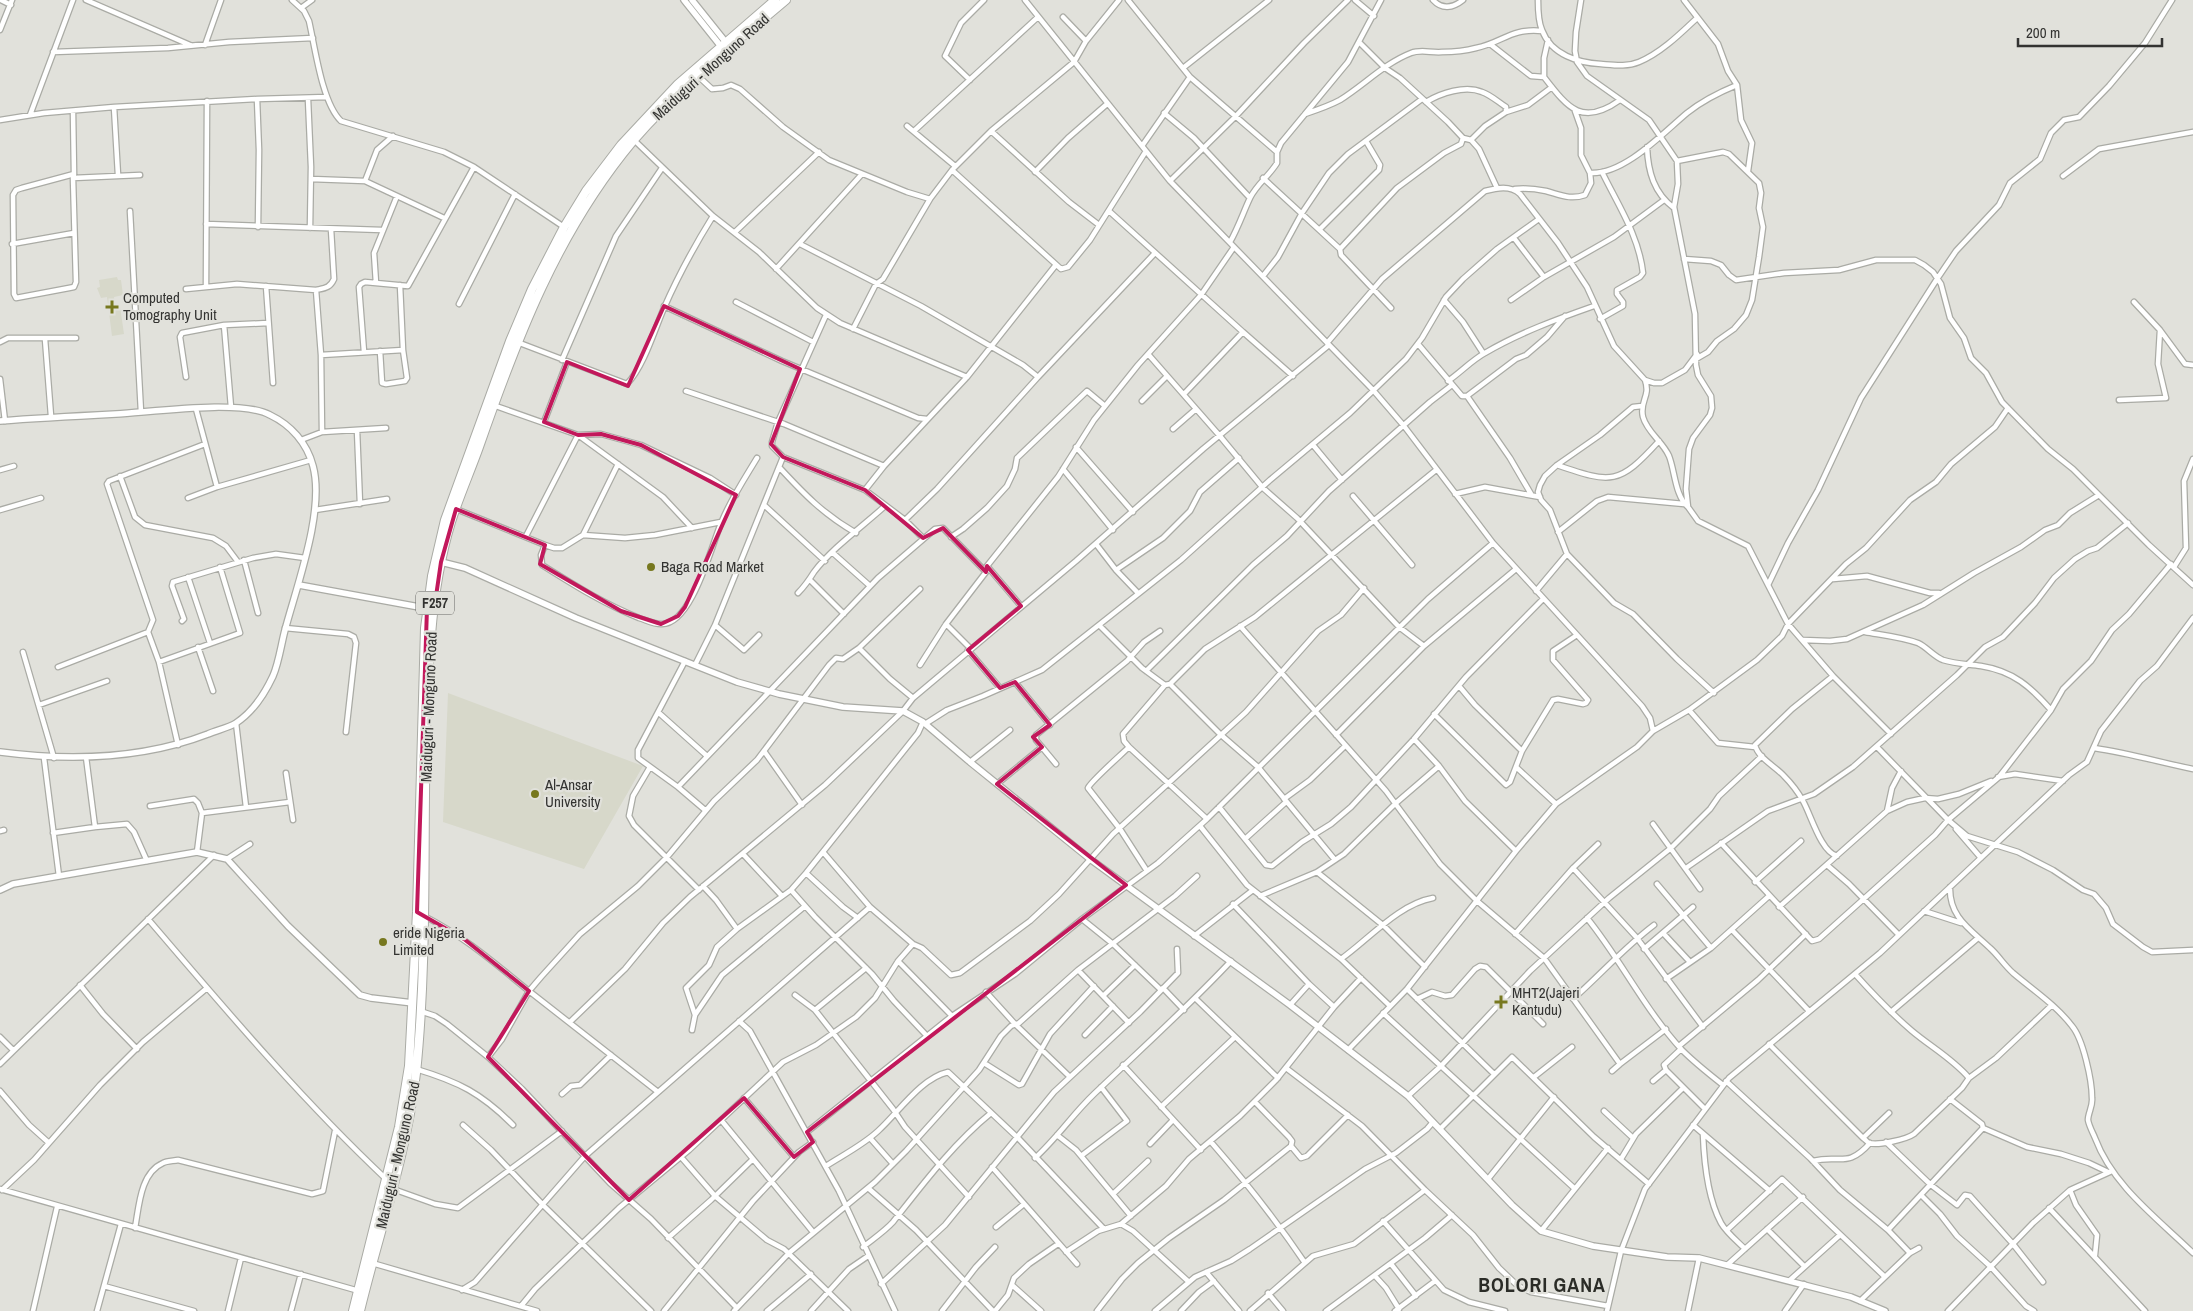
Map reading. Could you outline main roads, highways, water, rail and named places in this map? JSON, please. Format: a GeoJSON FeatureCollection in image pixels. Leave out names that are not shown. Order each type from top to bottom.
{"type":"FeatureCollection","features":[{"type":"Feature","properties":{"kind":"main road","name":"Maiduguri - Monguno Road"},"geometry":{"type":"LineString","coordinates":[[430,609],[456,509],[493,405],[540,288],[573,226],[615,164],[634,140],[725,46],[775,0]]}},
{"type":"Feature","properties":{"kind":"main road","name":"Maiduguri - Monguno Road"},"geometry":{"type":"LineString","coordinates":[[353,1311],[372,1263],[393,1189],[416,1069],[420,1011],[422,675],[432,576],[445,520],[532,289],[564,227],[586,191],[621,145],[678,84],[786,0]]}},
{"type":"Feature","properties":{"kind":"main road","name":"Maiduguri - Monguno Road"},"geometry":{"type":"LineString","coordinates":[[360,1311],[362,1291],[399,1127],[410,1066],[420,914]]}},
{"type":"Feature","properties":{"kind":"place","name":"Computed Tomography Unit"},"geometry":{"type":"Point","coordinates":[112,307]}},
{"type":"Feature","properties":{"kind":"place","name":"Baga Road Market"},"geometry":{"type":"Point","coordinates":[651,567]}},
{"type":"Feature","properties":{"kind":"place","name":"Al-Ansar University"},"geometry":{"type":"Point","coordinates":[535,794]}},
{"type":"Feature","properties":{"kind":"place","name":"eride Nigeria Limited"},"geometry":{"type":"Point","coordinates":[383,942]}},
{"type":"Feature","properties":{"kind":"place","name":"MHT2(Jajeri Kantudu)"},"geometry":{"type":"Point","coordinates":[1501,1002]}},
{"type":"Feature","properties":{"kind":"district","name":"BOLORI GANA"},"geometry":{"type":"Point","coordinates":[1542,1285]}}]}
